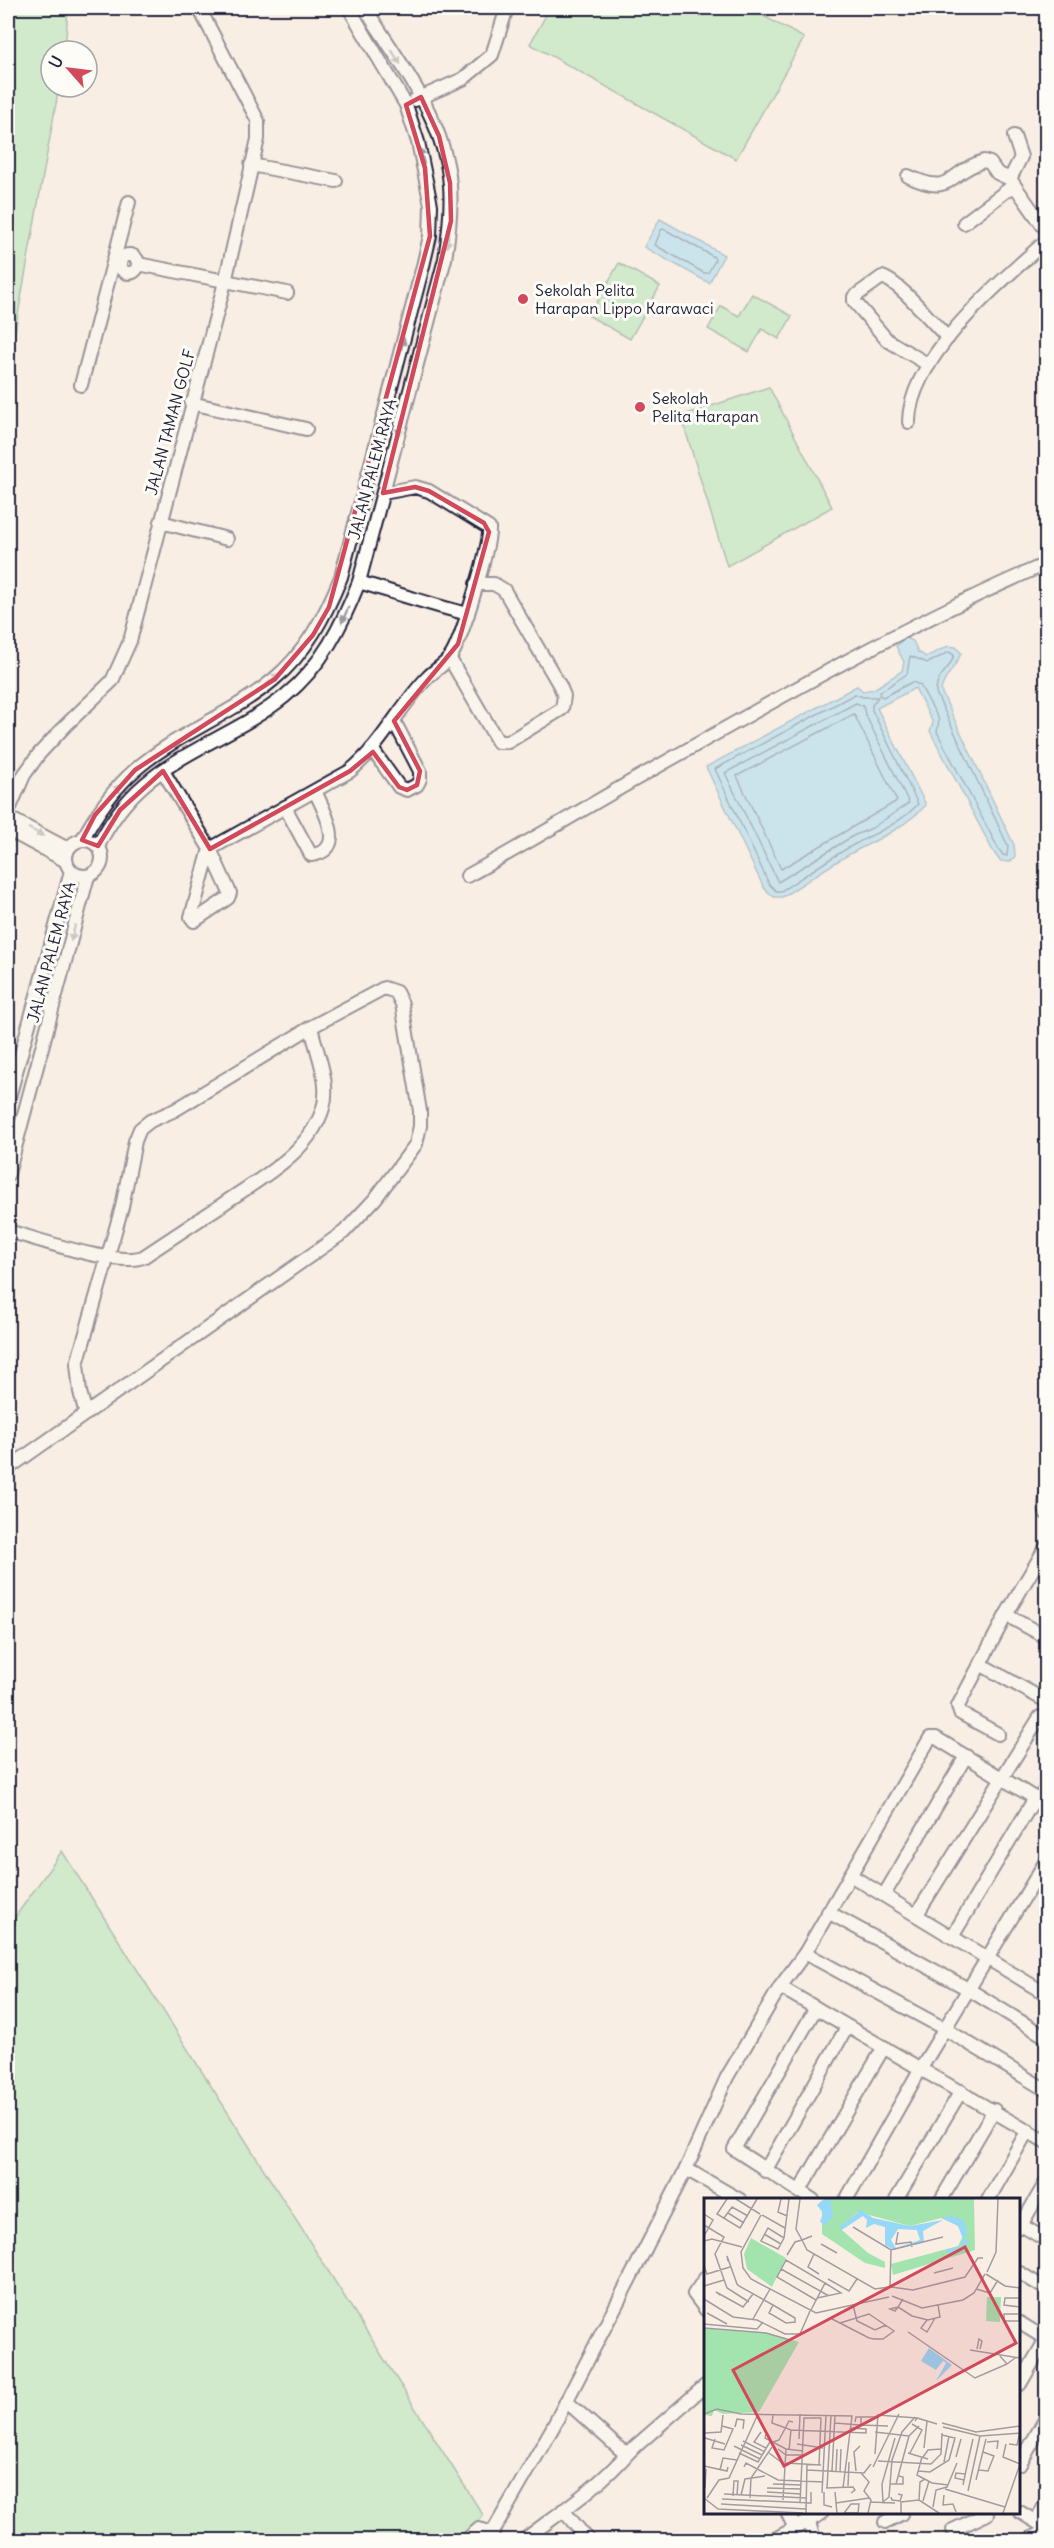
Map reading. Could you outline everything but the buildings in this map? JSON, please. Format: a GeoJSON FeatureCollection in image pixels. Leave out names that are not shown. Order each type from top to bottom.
{"type":"FeatureCollection","features":[{"type":"Feature","properties":{"kind":"street","name":"JALAN PALEM RAYA"},"geometry":{"type":"LineString","coordinates":[[82,840],[95,815],[135,770],[165,748],[241,704],[274,679],[307,644],[329,607],[340,577],[430,236],[431,205],[425,168],[406,105],[349,8]]}},
{"type":"Feature","properties":{"kind":"street","name":"JALAN PALEM RAYA"},"geometry":{"type":"LineString","coordinates":[[98,846],[120,810],[146,783],[261,714],[301,682],[328,648],[344,619],[358,585],[445,259],[451,221],[450,183],[439,136],[421,97],[365,8]]}},
{"type":"Feature","properties":{"kind":"street"},"geometry":{"type":"LineString","coordinates":[[406,105],[462,79],[492,55],[507,8]]}},
{"type":"Feature","properties":{"kind":"street","name":"JALAN TAMAN GOLF"},"geometry":{"type":"LineString","coordinates":[[68,860],[10,822],[24,775],[39,754],[112,681],[130,641],[191,403],[225,282],[258,139],[258,121],[204,9]]}},
{"type":"Feature","properties":{"kind":"street"},"geometry":{"type":"LineString","coordinates":[[964,222],[1012,182],[1021,157],[1014,136]]}},
{"type":"Feature","properties":{"kind":"street"},"geometry":{"type":"LineString","coordinates":[[908,176],[926,184],[941,185],[984,161],[990,163],[997,173],[1012,182],[1047,230]]}},
{"type":"Feature","properties":{"kind":"street"},"geometry":{"type":"LineString","coordinates":[[251,165],[336,181]]}},
{"type":"Feature","properties":{"kind":"street"},"geometry":{"type":"LineString","coordinates":[[81,386],[118,261],[129,202]]}},
{"type":"Feature","properties":{"kind":"street"},"geometry":{"type":"LineString","coordinates":[[909,422],[913,395],[929,365],[948,339],[972,310],[1047,241]]}},
{"type":"Feature","properties":{"kind":"street"},"geometry":{"type":"LineString","coordinates":[[118,261],[125,256],[132,256],[138,264],[287,293]]}},
{"type":"Feature","properties":{"kind":"street"},"geometry":{"type":"LineString","coordinates":[[929,365],[882,336],[854,301],[854,297],[882,277],[888,279],[902,289],[948,339]]}},
{"type":"Feature","properties":{"kind":"street"},"geometry":{"type":"LineString","coordinates":[[191,403],[306,429]]}},
{"type":"Feature","properties":{"kind":"street"},"geometry":{"type":"LineString","coordinates":[[163,771],[210,849],[230,893],[228,898],[194,921],[191,917],[210,849],[351,771],[372,749],[427,678],[450,659],[458,644],[468,614],[489,532],[486,525],[421,488],[383,493]]}},
{"type":"Feature","properties":{"kind":"street"},"geometry":{"type":"LineString","coordinates":[[161,522],[227,539]]}},
{"type":"Feature","properties":{"kind":"street"},"geometry":{"type":"LineString","coordinates":[[467,876],[529,843],[639,777],[846,661],[964,602],[1047,564]]}},
{"type":"Feature","properties":{"kind":"street"},"geometry":{"type":"LineString","coordinates":[[450,659],[498,742],[508,742],[562,709],[564,696],[560,686],[504,590],[494,584],[476,584]]}},
{"type":"Feature","properties":{"kind":"street"},"geometry":{"type":"LineString","coordinates":[[358,585],[408,596],[418,602],[468,614]]}},
{"type":"Feature","properties":{"kind":"street"},"geometry":{"type":"LineString","coordinates":[[372,749],[399,787],[406,790],[417,785],[420,771],[393,721]]}},
{"type":"Feature","properties":{"kind":"street"},"geometry":{"type":"LineString","coordinates":[[285,807],[311,855],[327,849],[331,842],[330,828],[315,791]]}},
{"type":"Feature","properties":{"kind":"street"},"geometry":{"type":"LineString","coordinates":[[82,840],[93,842],[98,846],[102,857],[99,869],[88,876],[76,875],[68,860],[76,841],[82,840]]}},
{"type":"Feature","properties":{"kind":"street","name":"JALAN PALEM RAYA"},"geometry":{"type":"LineString","coordinates":[[8,1101],[68,860]]}},
{"type":"Feature","properties":{"kind":"street","name":"JALAN PALEM RAYA"},"geometry":{"type":"LineString","coordinates":[[8,1174],[88,876]]}},
{"type":"Feature","properties":{"kind":"street"},"geometry":{"type":"LineString","coordinates":[[10,1467],[86,1414],[344,1232],[375,1199],[416,1144],[420,1126],[420,1111],[402,1004],[396,992],[384,988],[311,1027],[176,1110],[163,1114],[140,1129],[77,1364],[80,1392],[86,1414]]}},
{"type":"Feature","properties":{"kind":"street"},"geometry":{"type":"LineString","coordinates":[[8,1231],[107,1257],[129,1260],[144,1257],[273,1170],[301,1146],[319,1118],[324,1102],[324,1080],[311,1027]]}},
{"type":"Feature","properties":{"kind":"street"},"geometry":{"type":"LineString","coordinates":[[1047,1496],[1045,1506],[1047,1513]]}},
{"type":"Feature","properties":{"kind":"street"},"geometry":{"type":"LineString","coordinates":[[998,1734],[960,1713],[962,1698],[1006,1615],[1047,1547]]}},
{"type":"Feature","properties":{"kind":"street"},"geometry":{"type":"LineString","coordinates":[[1006,1615],[1047,1637]]}},
{"type":"Feature","properties":{"kind":"street"},"geometry":{"type":"LineString","coordinates":[[980,1664],[1047,1701]]}},
{"type":"Feature","properties":{"kind":"street"},"geometry":{"type":"LineString","coordinates":[[917,1914],[1040,1717],[1047,1717]]}},
{"type":"Feature","properties":{"kind":"street"},"geometry":{"type":"LineString","coordinates":[[466,2541],[479,2529],[492,2538],[686,2169],[727,2077],[780,1987],[805,1953],[930,1738],[936,1738],[1040,1801]]}},
{"type":"Feature","properties":{"kind":"street"},"geometry":{"type":"LineString","coordinates":[[884,1895],[966,1756]]}},
{"type":"Feature","properties":{"kind":"street"},"geometry":{"type":"LineString","coordinates":[[952,1937],[1047,1787]]}},
{"type":"Feature","properties":{"kind":"street"},"geometry":{"type":"LineString","coordinates":[[847,2198],[921,2068],[1047,1861]]}},
{"type":"Feature","properties":{"kind":"street"},"geometry":{"type":"LineString","coordinates":[[850,1875],[1047,1994]]}},
{"type":"Feature","properties":{"kind":"street"},"geometry":{"type":"LineString","coordinates":[[828,1912],[968,1989],[1047,2037]]}},
{"type":"Feature","properties":{"kind":"street"},"geometry":{"type":"LineString","coordinates":[[805,1953],[945,2029],[1047,2090]]}},
{"type":"Feature","properties":{"kind":"street"},"geometry":{"type":"LineString","coordinates":[[780,1987],[1047,2142]]}},
{"type":"Feature","properties":{"kind":"street"},"geometry":{"type":"LineString","coordinates":[[810,2198],[736,2153],[734,2148],[816,2008]]}},
{"type":"Feature","properties":{"kind":"street"},"geometry":{"type":"LineString","coordinates":[[765,2171],[847,2027]]}},
{"type":"Feature","properties":{"kind":"street"},"geometry":{"type":"LineString","coordinates":[[799,2192],[884,2047]]}},
{"type":"Feature","properties":{"kind":"street"},"geometry":{"type":"LineString","coordinates":[[897,2198],[961,2091]]}},
{"type":"Feature","properties":{"kind":"street"},"geometry":{"type":"LineString","coordinates":[[942,2198],[993,2110]]}},
{"type":"Feature","properties":{"kind":"street"},"geometry":{"type":"LineString","coordinates":[[988,2198],[1028,2130]]}},
{"type":"Feature","properties":{"kind":"street"},"geometry":{"type":"LineString","coordinates":[[686,2169],[737,2198]]}},
{"type":"Feature","properties":{"kind":"street"},"geometry":{"type":"LineString","coordinates":[[1021,2225],[1043,2195],[1047,2182]]}},
{"type":"Feature","properties":{"kind":"street"},"geometry":{"type":"LineString","coordinates":[[1021,2227],[1047,2240]]}},
{"type":"Feature","properties":{"kind":"street"},"geometry":{"type":"LineString","coordinates":[[1021,2274],[1047,2289]]}},
{"type":"Feature","properties":{"kind":"street"},"geometry":{"type":"LineString","coordinates":[[704,2280],[694,2293],[704,2307]]}},
{"type":"Feature","properties":{"kind":"street"},"geometry":{"type":"LineString","coordinates":[[1021,2324],[1046,2339],[1021,2382]]}},
{"type":"Feature","properties":{"kind":"street"},"geometry":{"type":"LineString","coordinates":[[524,2541],[613,2471],[629,2452],[704,2387]]}},
{"type":"Feature","properties":{"kind":"street"},"geometry":{"type":"LineString","coordinates":[[566,2401],[621,2450],[629,2452]]}},
{"type":"Feature","properties":{"kind":"street"},"geometry":{"type":"LineString","coordinates":[[1021,2462],[1047,2418]]}},
{"type":"Feature","properties":{"kind":"street"},"geometry":{"type":"LineString","coordinates":[[1027,2541],[1043,2527],[1047,2503]]}},
{"type":"Feature","properties":{"kind":"street"},"geometry":{"type":"LineString","coordinates":[[563,2510],[588,2541]]}},
{"type":"Feature","properties":{"kind":"street"},"geometry":{"type":"LineString","coordinates":[[1021,2513],[1043,2527]]}},
{"type":"Feature","properties":{"kind":"street"},"geometry":{"type":"LineString","coordinates":[[788,2515],[795,2528]]}},
{"type":"Feature","properties":{"kind":"street"},"geometry":{"type":"LineString","coordinates":[[773,2541],[820,2515]]}},
{"type":"Feature","properties":{"kind":"street"},"geometry":{"type":"LineString","coordinates":[[885,2522],[899,2515]]}},
{"type":"Feature","properties":{"kind":"street"},"geometry":{"type":"LineString","coordinates":[[953,2530],[985,2515]]}},
{"type":"Feature","properties":{"kind":"street"},"geometry":{"type":"LineString","coordinates":[[809,2522],[814,2541]]}},
{"type":"Feature","properties":{"kind":"highlighted area"},"geometry":{"type":"Polygon","coordinates":[[[421,97],[439,136],[450,183],[451,221],[383,493],[415,487],[429,491],[484,523],[489,532],[458,644],[394,721],[420,771],[417,785],[407,790],[399,787],[373,752],[350,771],[210,849],[163,771],[120,810],[98,846],[82,840],[95,815],[135,770],[275,679],[313,635],[329,607],[430,236],[425,168],[406,105],[421,97]]]}},
{"type":"Feature","properties":{"kind":"green space"},"geometry":{"type":"Polygon","coordinates":[[[8,8],[68,8],[66,39],[39,39],[39,99],[57,99],[8,370],[8,8]]]}},
{"type":"Feature","properties":{"kind":"green space"},"geometry":{"type":"Polygon","coordinates":[[[550,8],[749,8],[804,38],[736,159],[530,44],[550,8]]]}},
{"type":"Feature","properties":{"kind":"green space"},"geometry":{"type":"Polygon","coordinates":[[[619,263],[660,286],[630,339],[589,316],[619,263]]]}},
{"type":"Feature","properties":{"kind":"green space"},"geometry":{"type":"Polygon","coordinates":[[[752,294],[792,316],[779,339],[762,329],[749,352],[708,329],[721,306],[739,316],[752,294]]]}},
{"type":"Feature","properties":{"kind":"green space"},"geometry":{"type":"Polygon","coordinates":[[[769,387],[832,507],[727,566],[681,416],[769,387]]]}},
{"type":"Feature","properties":{"kind":"green space"},"geometry":{"type":"Polygon","coordinates":[[[62,1851],[483,2515],[463,2540],[8,2540],[8,1927],[62,1851]]]}},
{"type":"Feature","properties":{"kind":"water"},"geometry":{"type":"Polygon","coordinates":[[[660,219],[724,255],[709,283],[644,247],[660,219]]]}},
{"type":"Feature","properties":{"kind":"water"},"geometry":{"type":"Polygon","coordinates":[[[904,637],[913,641],[918,652],[926,657],[948,646],[956,647],[961,653],[944,681],[941,691],[1014,845],[1015,856],[1010,862],[1000,861],[993,851],[930,731],[933,723],[915,688],[877,708],[926,805],[895,830],[840,859],[782,897],[774,897],[764,888],[706,767],[857,686],[863,691],[874,689],[902,671],[904,662],[896,646],[904,637]]]}},
{"type":"Feature","properties":{"kind":"place","name":"Sekolah Pelita Harapan Lippo Karawaci"},"geometry":{"type":"Point","coordinates":[523,299]}},
{"type":"Feature","properties":{"kind":"place","name":"Sekolah Pelita Harapan"},"geometry":{"type":"Point","coordinates":[640,407]}}]}
